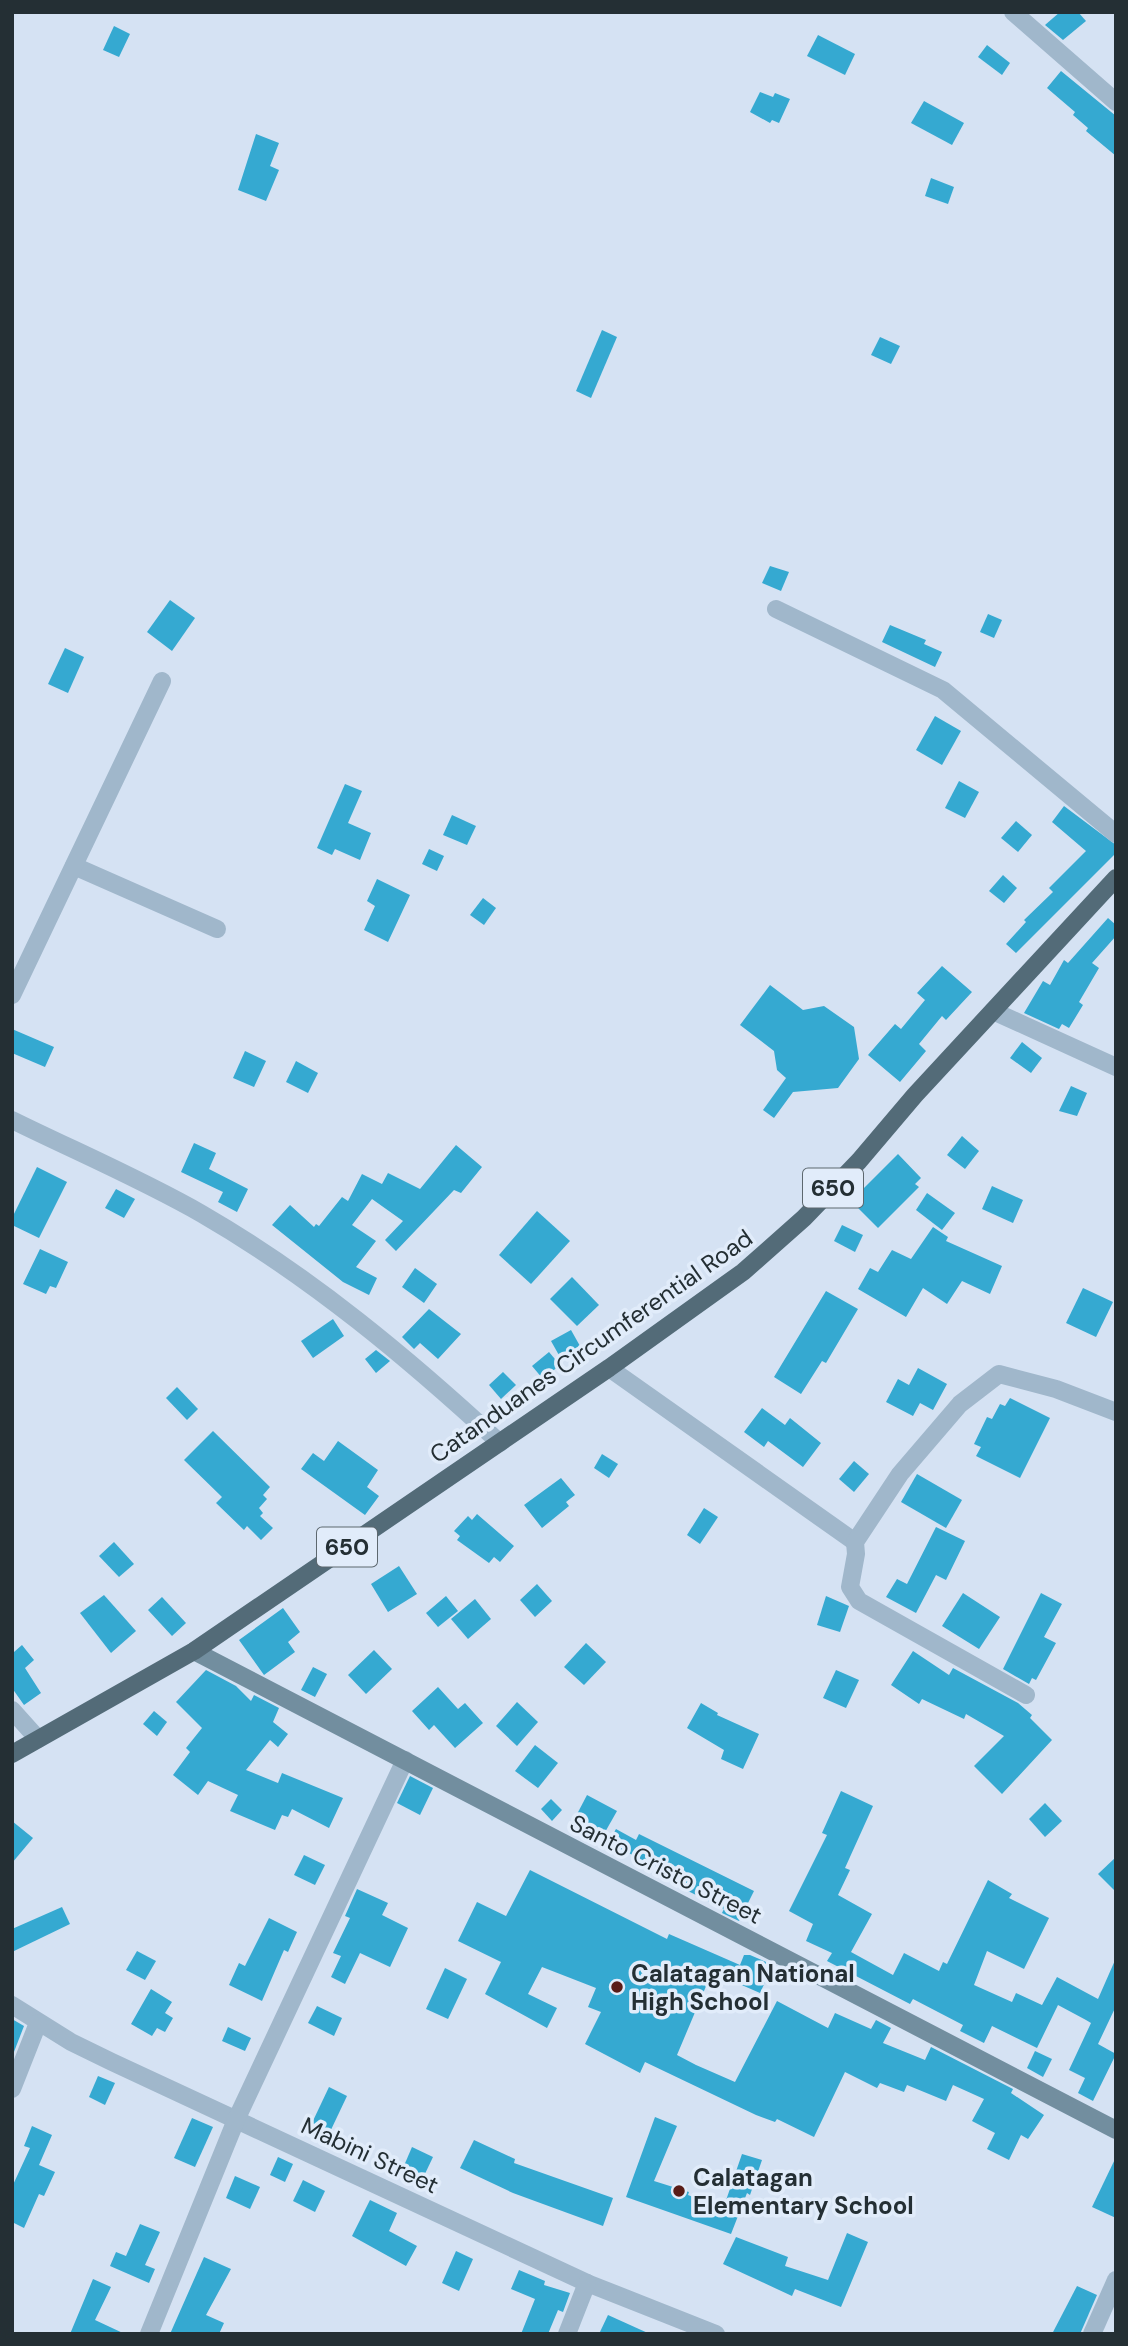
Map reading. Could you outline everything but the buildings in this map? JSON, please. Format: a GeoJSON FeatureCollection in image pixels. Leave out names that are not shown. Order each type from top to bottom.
{"type":"FeatureCollection","features":[{"type":"Feature","properties":{"kind":"main road","name":"Catanduanes Circumferential Road"},"geometry":{"type":"LineString","coordinates":[[12,1754],[194,1651],[609,1368],[743,1272],[804,1218],[859,1161],[993,1010],[1116,878]]}},
{"type":"Feature","properties":{"kind":"street"},"geometry":{"type":"LineString","coordinates":[[1013,12],[1116,102]]}},
{"type":"Feature","properties":{"kind":"street"},"geometry":{"type":"LineString","coordinates":[[776,609],[943,690],[1116,834]]}},
{"type":"Feature","properties":{"kind":"street"},"geometry":{"type":"LineString","coordinates":[[12,995],[162,681]]}},
{"type":"Feature","properties":{"kind":"street"},"geometry":{"type":"LineString","coordinates":[[74,866],[217,929]]}},
{"type":"Feature","properties":{"kind":"street"},"geometry":{"type":"LineString","coordinates":[[993,1010],[1116,1068]]}},
{"type":"Feature","properties":{"kind":"street"},"geometry":{"type":"LineString","coordinates":[[12,1120],[201,1214],[291,1271],[424,1373],[500,1443]]}},
{"type":"Feature","properties":{"kind":"street"},"geometry":{"type":"LineString","coordinates":[[609,1368],[855,1542]]}},
{"type":"Feature","properties":{"kind":"street"},"geometry":{"type":"LineString","coordinates":[[1026,1695],[859,1601],[850,1587],[855,1542],[901,1474],[926,1444],[960,1405],[999,1374],[1056,1389],[1116,1412]]}},
{"type":"Feature","properties":{"kind":"street","name":"Santo Cristo Street"},"geometry":{"type":"LineString","coordinates":[[194,1651],[1116,2130]]}},
{"type":"Feature","properties":{"kind":"street"},"geometry":{"type":"LineString","coordinates":[[12,1710],[38,1739]]}},
{"type":"Feature","properties":{"kind":"street"},"geometry":{"type":"LineString","coordinates":[[149,2334],[236,2120],[405,1760]]}},
{"type":"Feature","properties":{"kind":"street","name":"Mabini Street"},"geometry":{"type":"LineString","coordinates":[[12,2005],[38,2023],[102,2057],[236,2120],[587,2283],[716,2334]]}},
{"type":"Feature","properties":{"kind":"street"},"geometry":{"type":"LineString","coordinates":[[12,2089],[38,2023]]}},
{"type":"Feature","properties":{"kind":"street"},"geometry":{"type":"LineString","coordinates":[[1092,2334],[1116,2280]]}},
{"type":"Feature","properties":{"kind":"street"},"geometry":{"type":"LineString","coordinates":[[567,2334],[587,2283]]}},
{"type":"Feature","properties":{"kind":"place","name":"Calatagan National High School"},"geometry":{"type":"Point","coordinates":[617,1987]}},
{"type":"Feature","properties":{"kind":"place","name":"Calatagan Elementary School"},"geometry":{"type":"Point","coordinates":[679,2191]}}]}
